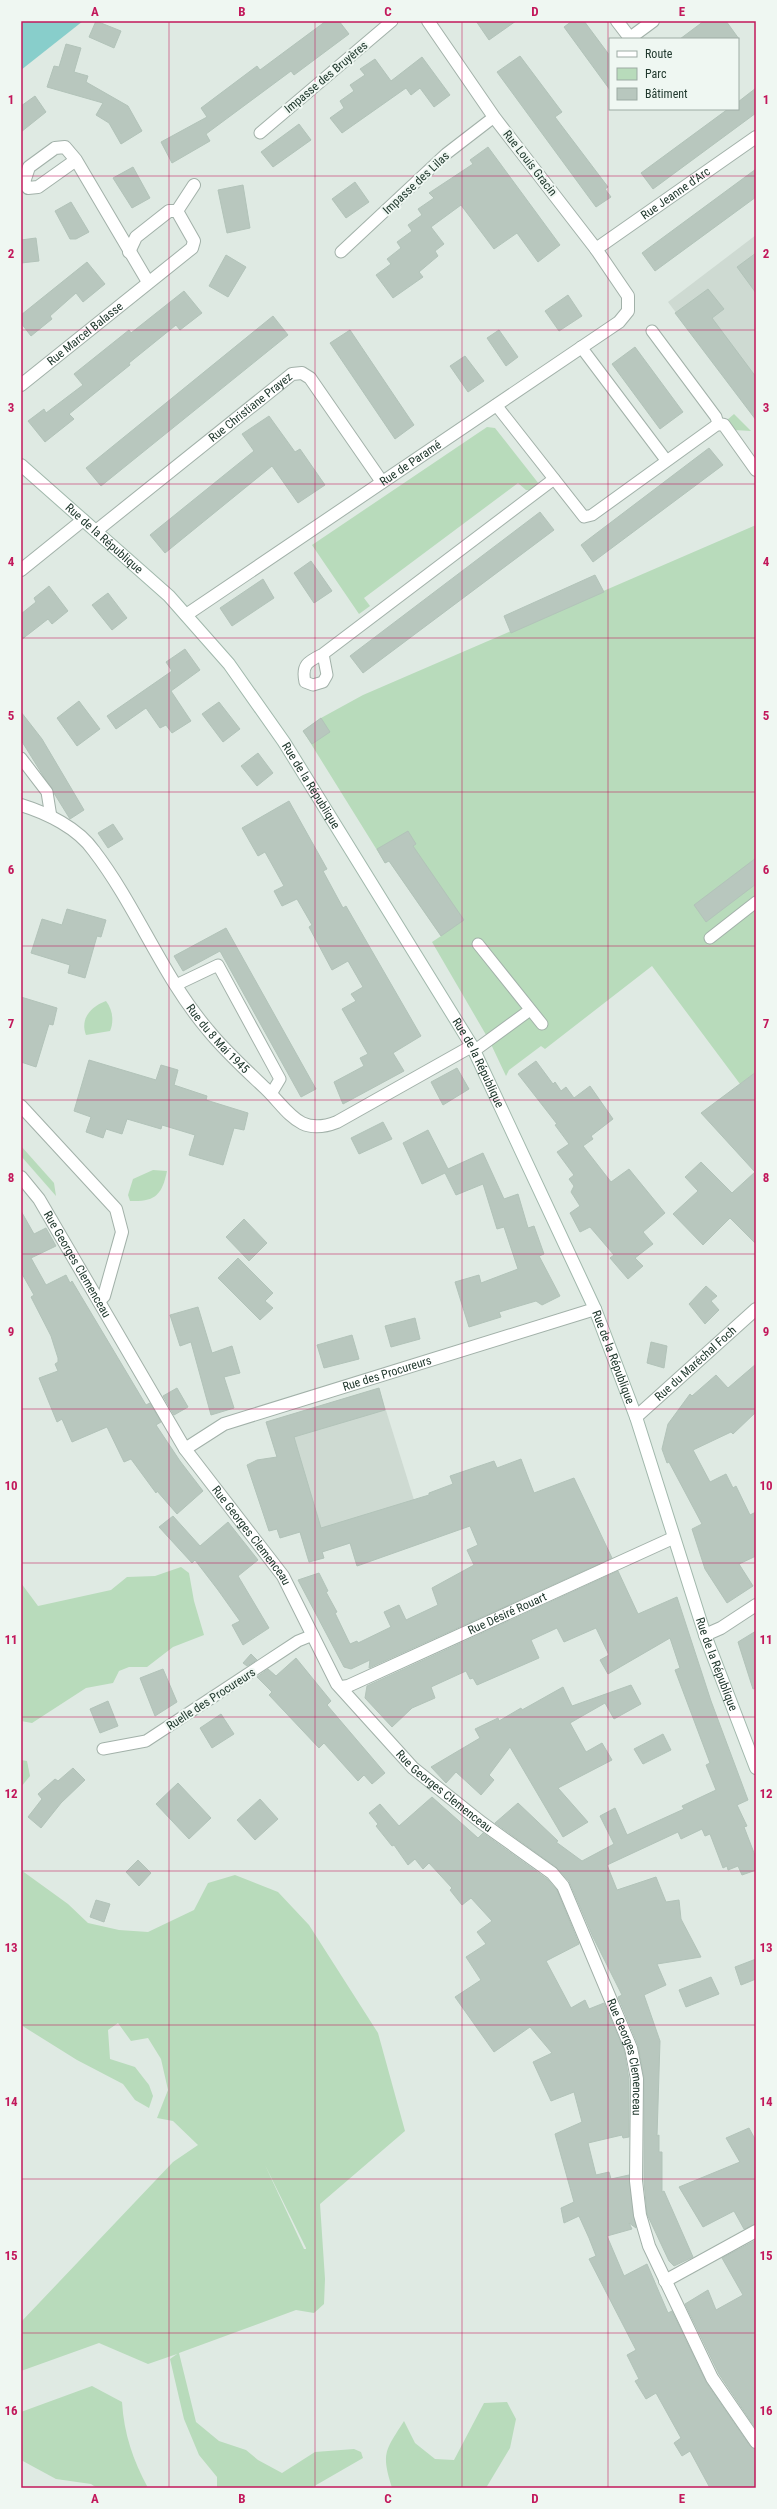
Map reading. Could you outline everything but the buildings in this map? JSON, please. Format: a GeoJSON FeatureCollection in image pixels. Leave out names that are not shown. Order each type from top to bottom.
{"type":"FeatureCollection","features":[{"type":"Feature","properties":{"kind":"street"},"geometry":{"type":"LineString","coordinates":[[617,21],[630,38],[653,21]]}},
{"type":"Feature","properties":{"kind":"street","name":"Rue Louis Gracin"},"geometry":{"type":"LineString","coordinates":[[435,23],[494,117],[596,248],[628,296],[629,306]]}},
{"type":"Feature","properties":{"kind":"street","name":"Rue Jeanne d'Arc"},"geometry":{"type":"LineString","coordinates":[[596,248],[756,137]]}},
{"type":"Feature","properties":{"kind":"street"},"geometry":{"type":"LineString","coordinates":[[76,160],[148,282]]}},
{"type":"Feature","properties":{"kind":"street"},"geometry":{"type":"LineString","coordinates":[[129,252],[136,237],[169,211],[177,211],[194,185]]}},
{"type":"Feature","properties":{"kind":"street","name":"Rue Marcel Balasse"},"geometry":{"type":"LineString","coordinates":[[21,385],[192,248],[194,241],[177,211]]}},
{"type":"Feature","properties":{"kind":"street","name":"Rue de Paramé"},"geometry":{"type":"LineString","coordinates":[[186,615],[619,322],[628,311],[629,306]]}},
{"type":"Feature","properties":{"kind":"street","name":"Rue Christiane Prayez"},"geometry":{"type":"LineString","coordinates":[[96,531],[292,374],[302,373],[310,378],[382,482]]}},
{"type":"Feature","properties":{"kind":"street"},"geometry":{"type":"LineString","coordinates":[[718,424],[724,425],[756,470]]}},
{"type":"Feature","properties":{"kind":"street","name":"Rue de la République"},"geometry":{"type":"LineString","coordinates":[[21,465],[96,531],[186,615],[229,664],[284,742],[473,1048],[595,1309],[636,1418],[705,1635],[756,1768]]}},
{"type":"Feature","properties":{"kind":"street"},"geometry":{"type":"LineString","coordinates":[[21,570],[83,520]]}},
{"type":"Feature","properties":{"kind":"street","name":"Rue du 8 Mai 1945"},"geometry":{"type":"LineString","coordinates":[[21,805],[38,810],[74,831],[94,850],[176,985],[207,1030],[295,1120],[318,1128],[325,1126],[473,1048]]}},
{"type":"Feature","properties":{"kind":"street"},"geometry":{"type":"LineString","coordinates":[[21,1106],[116,1209],[122,1232],[104,1296],[99,1301]]}},
{"type":"Feature","properties":{"kind":"street","name":"Rue Georges Clemenceau"},"geometry":{"type":"LineString","coordinates":[[23,1184],[99,1301],[137,1371],[184,1449],[282,1576],[337,1684],[342,1687],[412,1768],[482,1823],[552,1873],[563,1886],[631,2048],[637,2079],[636,2180],[640,2215],[649,2246],[712,2378],[756,2442]]}},
{"type":"Feature","properties":{"kind":"street","name":"Rue des Procureurs"},"geometry":{"type":"LineString","coordinates":[[184,1449],[224,1424],[595,1309]]}},
{"type":"Feature","properties":{"kind":"street","name":"Rue du Maréchal Foch"},"geometry":{"type":"LineString","coordinates":[[636,1418],[756,1310]]}},
{"type":"Feature","properties":{"kind":"street","name":"Rue Désiré Rouart"},"geometry":{"type":"LineString","coordinates":[[342,1687],[348,1686],[673,1538]]}},
{"type":"Feature","properties":{"kind":"street"},"geometry":{"type":"LineString","coordinates":[[705,1635],[756,1605]]}},
{"type":"Feature","properties":{"kind":"street"},"geometry":{"type":"LineString","coordinates":[[665,2280],[756,2231]]}},
{"type":"Feature","properties":{"kind":"lane","name":"Impasse des Bruyères"},"geometry":{"type":"LineString","coordinates":[[260,133],[392,21]]}},
{"type":"Feature","properties":{"kind":"lane","name":"Impasse des Lilas"},"geometry":{"type":"LineString","coordinates":[[341,252],[446,154],[494,117]]}},
{"type":"Feature","properties":{"kind":"lane"},"geometry":{"type":"LineString","coordinates":[[496,406],[584,517],[592,515],[666,460],[718,424],[716,417],[652,331]]}},
{"type":"Feature","properties":{"kind":"lane"},"geometry":{"type":"LineString","coordinates":[[581,347],[666,460]]}},
{"type":"Feature","properties":{"kind":"lane"},"geometry":{"type":"LineString","coordinates":[[324,654],[554,479]]}},
{"type":"Feature","properties":{"kind":"lane"},"geometry":{"type":"LineString","coordinates":[[21,758],[47,792],[51,817]]}},
{"type":"Feature","properties":{"kind":"lane"},"geometry":{"type":"LineString","coordinates":[[710,938],[756,902]]}},
{"type":"Feature","properties":{"kind":"lane"},"geometry":{"type":"LineString","coordinates":[[478,944],[542,1024]]}},
{"type":"Feature","properties":{"kind":"lane"},"geometry":{"type":"LineString","coordinates":[[176,985],[218,965],[280,1079],[271,1094]]}},
{"type":"Feature","properties":{"kind":"lane"},"geometry":{"type":"LineString","coordinates":[[473,1048],[530,1010]]}},
{"type":"Feature","properties":{"kind":"lane","name":"Ruelle des Procureurs"},"geometry":{"type":"LineString","coordinates":[[103,1749],[146,1741],[298,1641],[313,1635]]}},
{"type":"Feature","properties":{"kind":"shaded area"},"geometry":{"type":"Polygon","coordinates":[[[756,235],[756,419],[668,302],[756,235]]]}},
{"type":"Feature","properties":{"kind":"shaded area"},"geometry":{"type":"Polygon","coordinates":[[[379,1388],[414,1500],[410,1525],[323,1552],[324,1558],[316,1560],[314,1555],[307,1556],[266,1422],[379,1388]]]}},
{"type":"Feature","properties":{"kind":"green space"},"geometry":{"type":"Polygon","coordinates":[[[734,414],[751,431],[734,430],[726,421],[734,414]]]}},
{"type":"Feature","properties":{"kind":"green space"},"geometry":{"type":"Polygon","coordinates":[[[487,427],[495,428],[539,484],[531,490],[526,490],[518,483],[364,598],[370,606],[359,614],[312,545],[487,427]]]}},
{"type":"Feature","properties":{"kind":"green space"},"geometry":{"type":"Polygon","coordinates":[[[756,525],[756,1072],[740,1084],[652,966],[545,1049],[541,1046],[509,1070],[506,1076],[489,1040],[432,942],[441,936],[389,861],[385,863],[303,731],[321,718],[363,695],[756,525]]]}},
{"type":"Feature","properties":{"kind":"green space"},"geometry":{"type":"Polygon","coordinates":[[[106,1001],[112,1016],[110,1031],[86,1035],[84,1029],[85,1019],[91,1010],[106,1001]]]}},
{"type":"Feature","properties":{"kind":"green space"},"geometry":{"type":"Polygon","coordinates":[[[21,1146],[54,1183],[56,1196],[21,1156],[21,1146]]]}},
{"type":"Feature","properties":{"kind":"green space"},"geometry":{"type":"Polygon","coordinates":[[[153,1170],[167,1171],[160,1191],[156,1195],[146,1200],[130,1201],[128,1195],[133,1179],[153,1170]]]}},
{"type":"Feature","properties":{"kind":"green space"},"geometry":{"type":"Polygon","coordinates":[[[181,1567],[189,1573],[194,1601],[204,1635],[173,1647],[147,1667],[129,1667],[119,1671],[113,1683],[86,1688],[32,1723],[21,1721],[21,1583],[38,1606],[111,1590],[127,1577],[155,1576],[181,1567]]]}},
{"type":"Feature","properties":{"kind":"green space"},"geometry":{"type":"Polygon","coordinates":[[[21,1760],[27,1761],[30,1776],[21,1787],[21,1760]]]}},
{"type":"Feature","properties":{"kind":"green space"},"geometry":{"type":"Polygon","coordinates":[[[21,1870],[68,1904],[88,1923],[119,1930],[148,1932],[194,1910],[208,1883],[235,1875],[278,1892],[309,1925],[378,2033],[405,2131],[320,2204],[325,2279],[324,2304],[314,2313],[296,2310],[179,2353],[196,2422],[219,2441],[246,2450],[258,2460],[282,2473],[315,2452],[354,2449],[361,2452],[363,2458],[311,2488],[217,2488],[217,2477],[199,2455],[184,2419],[170,2359],[177,2354],[148,2364],[99,2343],[21,2371],[21,2322],[173,2162],[198,2145],[173,2121],[157,2118],[168,2090],[161,2059],[148,2038],[131,2041],[118,2023],[108,2030],[110,2059],[135,2067],[149,2085],[153,2096],[149,2108],[135,2100],[123,2084],[77,2060],[21,2025],[21,1870]],[[265,2165],[304,2249],[306,2248],[265,2165]]]}},
{"type":"Feature","properties":{"kind":"green space"},"geometry":{"type":"Polygon","coordinates":[[[92,2386],[122,2402],[130,2446],[148,2488],[97,2488],[91,2484],[56,2479],[21,2460],[21,2412],[92,2386]]]}},
{"type":"Feature","properties":{"kind":"green space"},"geometry":{"type":"Polygon","coordinates":[[[507,2402],[516,2419],[510,2448],[486,2488],[392,2488],[387,2467],[387,2453],[389,2446],[404,2421],[415,2443],[435,2459],[454,2460],[484,2403],[507,2402]]]}},
{"type":"Feature","properties":{"kind":"water"},"geometry":{"type":"Polygon","coordinates":[[[21,21],[83,21],[21,70],[21,21]]]}}]}
